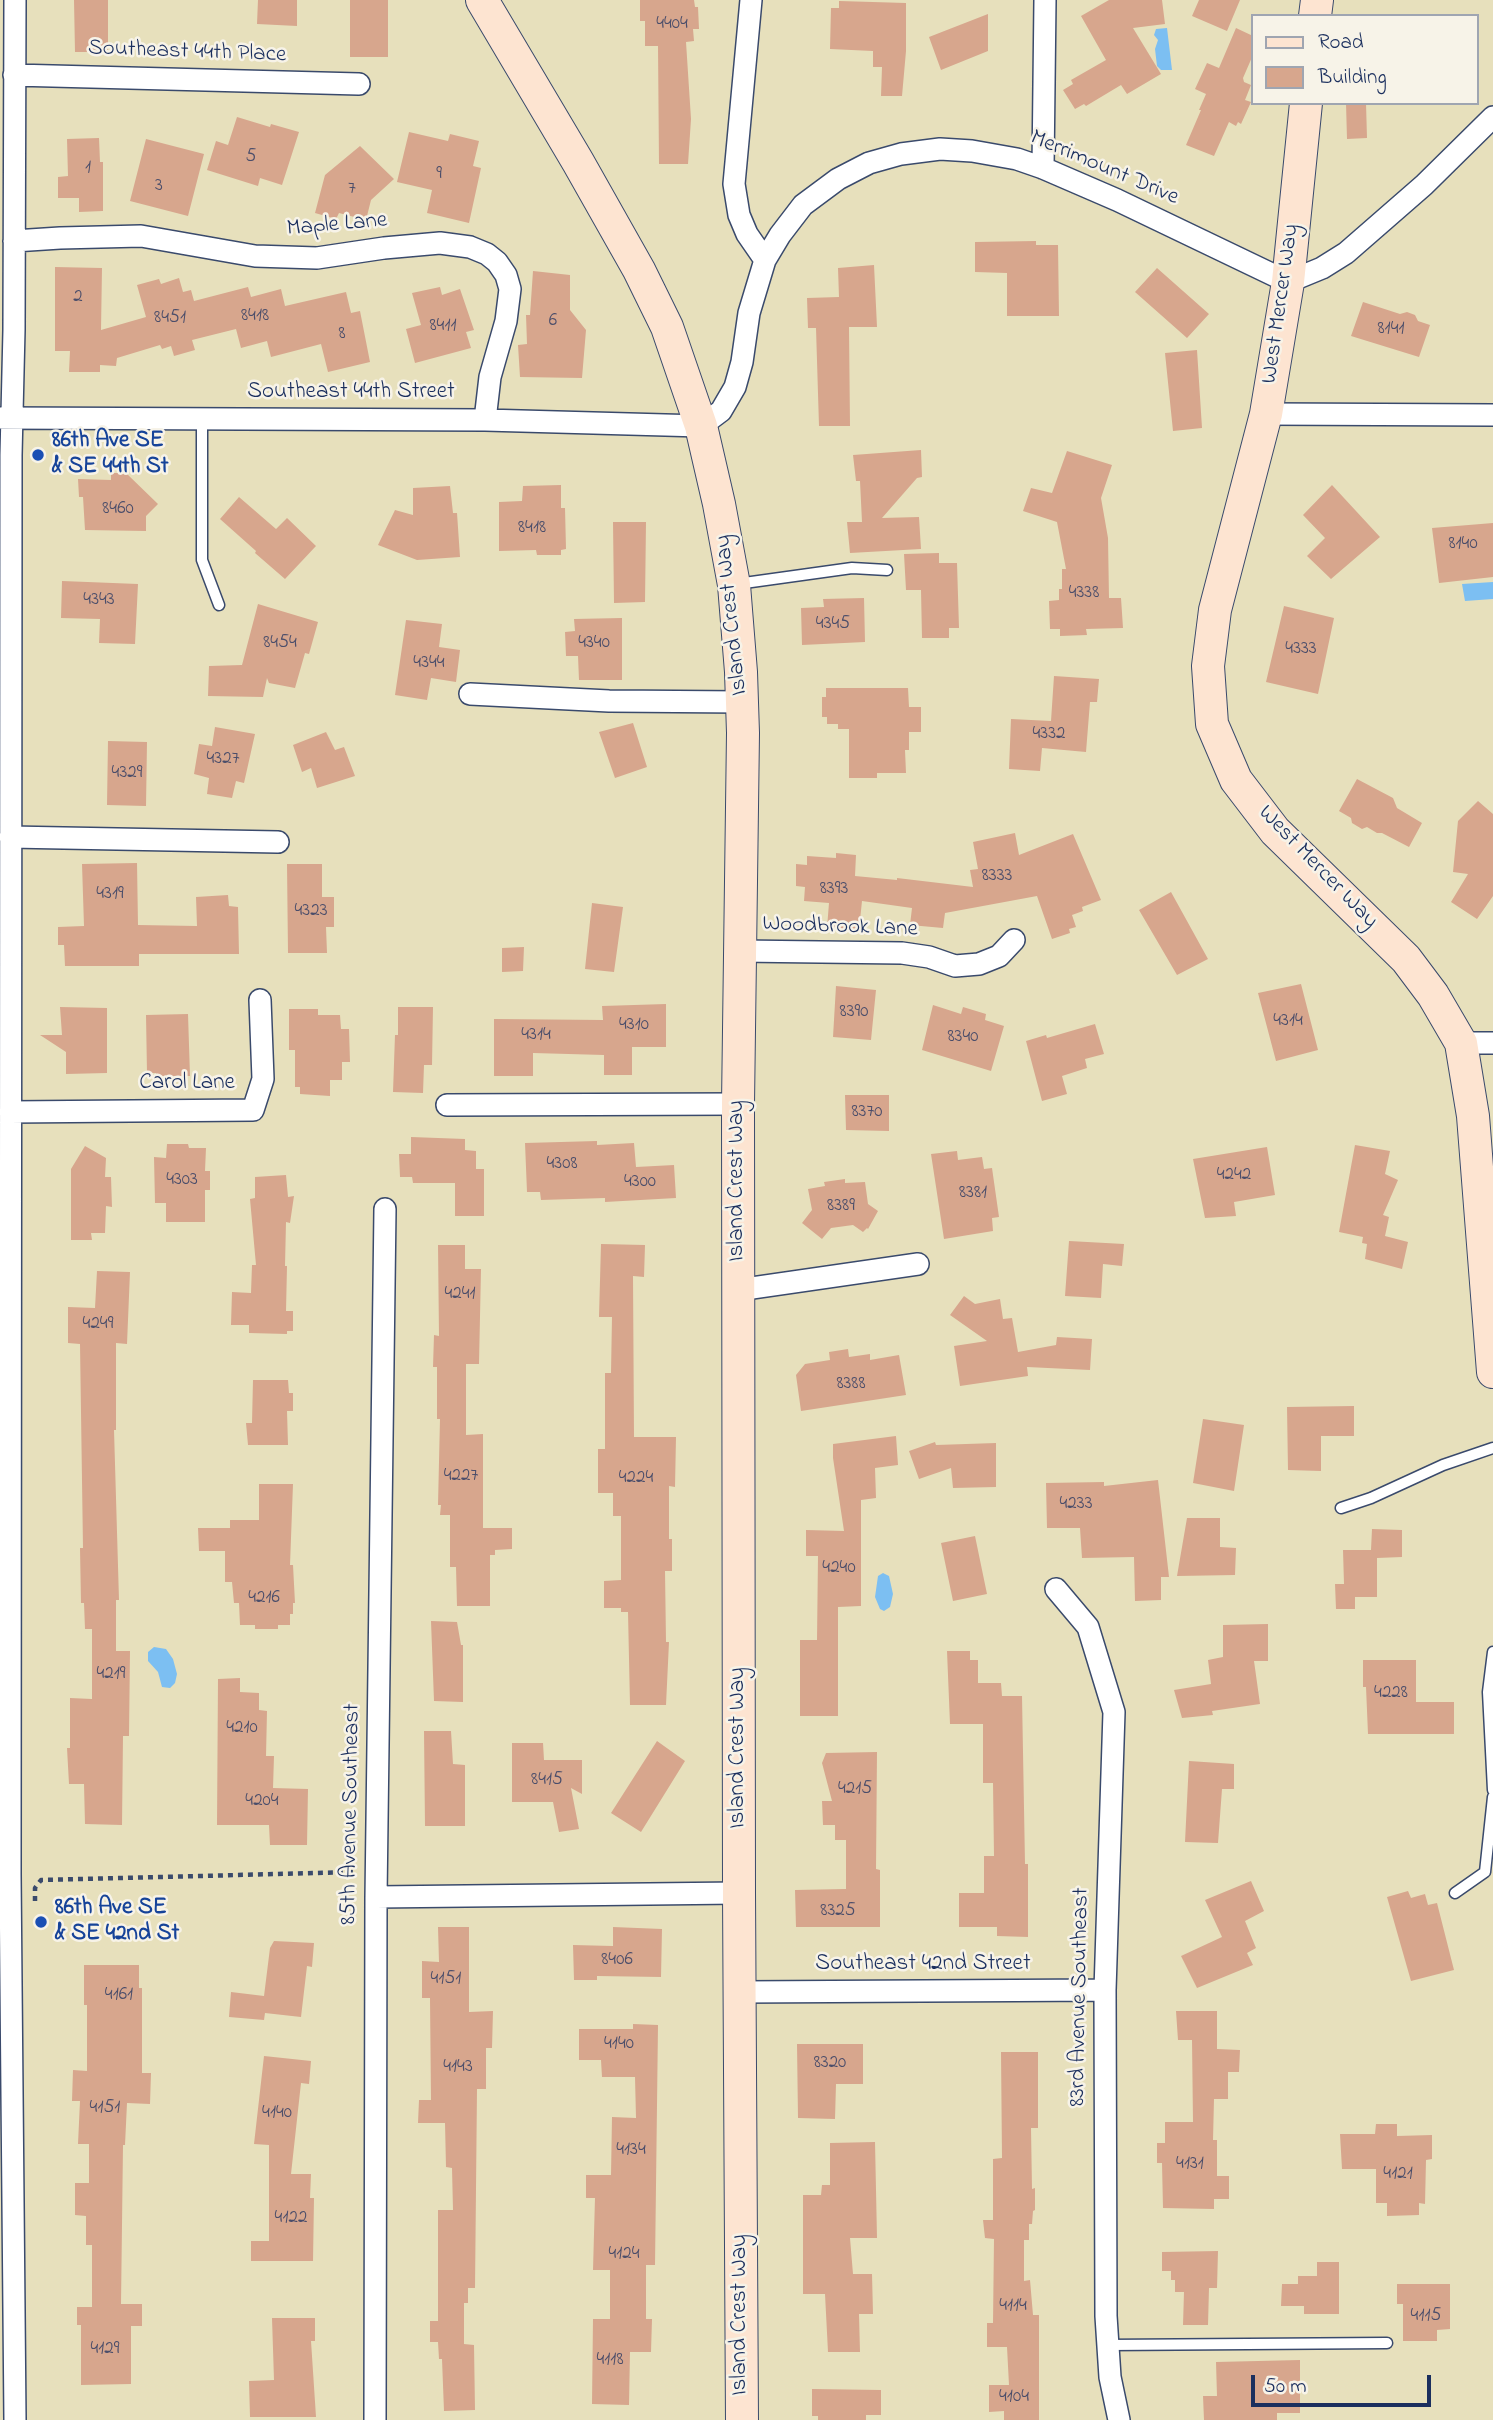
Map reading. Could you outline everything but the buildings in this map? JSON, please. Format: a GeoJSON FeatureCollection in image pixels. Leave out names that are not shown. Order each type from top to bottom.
{"type":"FeatureCollection","features":[{"type":"Feature","properties":{"kind":"main road","name":"Island Crest Way"},"geometry":{"type":"LineString","coordinates":[[482,0],[578,162],[650,293],[672,340],[701,426],[734,585],[743,702],[738,1104],[742,2420]]}},
{"type":"Feature","properties":{"kind":"main road","name":"West Mercer Way"},"geometry":{"type":"LineString","coordinates":[[1306,105],[1288,282],[1266,414],[1215,610],[1208,666],[1212,724],[1236,780],[1267,821],[1406,959],[1433,995],[1461,1043],[1473,1116],[1493,1372]]}},
{"type":"Feature","properties":{"kind":"street"},"geometry":{"type":"LineString","coordinates":[[15,0],[7,75],[9,253],[14,330],[5,418],[10,838],[5,1874],[15,2420]]}},
{"type":"Feature","properties":{"kind":"street"},"geometry":{"type":"LineString","coordinates":[[751,0],[734,184],[739,215],[747,234],[765,260]]}},
{"type":"Feature","properties":{"kind":"street"},"geometry":{"type":"LineString","coordinates":[[1042,168],[1045,0]]}},
{"type":"Feature","properties":{"kind":"street","name":"Southeast 44th Place"},"geometry":{"type":"LineString","coordinates":[[7,75],[359,84]]}},
{"type":"Feature","properties":{"kind":"street"},"geometry":{"type":"LineString","coordinates":[[1288,282],[1322,268],[1346,253],[1424,185],[1493,117]]}},
{"type":"Feature","properties":{"kind":"street","name":"Merrimount Drive"},"geometry":{"type":"LineString","coordinates":[[701,426],[721,411],[736,387],[749,313],[765,260],[780,235],[803,205],[838,179],[869,163],[901,154],[940,149],[972,151],[1017,159],[1129,206],[1288,282]]}},
{"type":"Feature","properties":{"kind":"street","name":"Maple Lane"},"geometry":{"type":"LineString","coordinates":[[9,253],[60,238],[141,236],[255,256],[317,258],[440,243],[470,247],[487,254],[497,262],[506,275],[510,289],[506,321],[490,377],[485,420]]}},
{"type":"Feature","properties":{"kind":"street"},"geometry":{"type":"LineString","coordinates":[[1266,414],[1493,415]]}},
{"type":"Feature","properties":{"kind":"street","name":"Southeast 44th Street"},"geometry":{"type":"LineString","coordinates":[[5,418],[485,420],[701,426]]}},
{"type":"Feature","properties":{"kind":"street"},"geometry":{"type":"LineString","coordinates":[[470,694],[609,701],[743,702]]}},
{"type":"Feature","properties":{"kind":"street"},"geometry":{"type":"LineString","coordinates":[[10,838],[278,842]]}},
{"type":"Feature","properties":{"kind":"street","name":"Woodbrook Lane"},"geometry":{"type":"LineString","coordinates":[[739,951],[902,953],[929,957],[956,967],[979,964],[999,956],[1014,940]]}},
{"type":"Feature","properties":{"kind":"street","name":"Carol Lane"},"geometry":{"type":"LineString","coordinates":[[10,1112],[253,1110],[263,1079],[260,1000]]}},
{"type":"Feature","properties":{"kind":"street"},"geometry":{"type":"LineString","coordinates":[[1461,1043],[1493,1043]]}},
{"type":"Feature","properties":{"kind":"street"},"geometry":{"type":"LineString","coordinates":[[447,1105],[738,1104]]}},
{"type":"Feature","properties":{"kind":"street","name":"85th Avenue Southeast"},"geometry":{"type":"LineString","coordinates":[[375,2420],[376,1897],[385,1209]]}},
{"type":"Feature","properties":{"kind":"street"},"geometry":{"type":"LineString","coordinates":[[738,1290],[918,1264]]}},
{"type":"Feature","properties":{"kind":"street","name":"83rd Avenue Southeast"},"geometry":{"type":"LineString","coordinates":[[1056,1589],[1088,1627],[1114,1712],[1105,1990],[1106,2316],[1110,2377],[1118,2420]]}},
{"type":"Feature","properties":{"kind":"street"},"geometry":{"type":"LineString","coordinates":[[376,1897],[739,1893]]}},
{"type":"Feature","properties":{"kind":"street","name":"Southeast 42nd Street"},"geometry":{"type":"LineString","coordinates":[[741,1992],[1105,1990]]}},
{"type":"Feature","properties":{"kind":"lane"},"geometry":{"type":"LineString","coordinates":[[202,419],[202,560],[219,605]]}},
{"type":"Feature","properties":{"kind":"lane"},"geometry":{"type":"LineString","coordinates":[[734,585],[852,568],[887,570]]}},
{"type":"Feature","properties":{"kind":"lane"},"geometry":{"type":"LineString","coordinates":[[1341,1508],[1371,1498],[1443,1465],[1493,1448]]}},
{"type":"Feature","properties":{"kind":"lane"},"geometry":{"type":"LineString","coordinates":[[1493,1652],[1488,1692],[1493,1790]]}},
{"type":"Feature","properties":{"kind":"lane"},"geometry":{"type":"LineString","coordinates":[[1455,1893],[1485,1872],[1493,1797]]}},
{"type":"Feature","properties":{"kind":"lane"},"geometry":{"type":"LineString","coordinates":[[1108,2345],[1387,2343]]}},
{"type":"Feature","properties":{"kind":"path"},"geometry":{"type":"LineString","coordinates":[[34,1909],[35,1888],[41,1880],[377,1872]]}},
{"type":"Feature","properties":{"kind":"water"},"geometry":{"type":"Polygon","coordinates":[[[1167,28],[1172,70],[1161,70],[1157,66],[1155,49],[1158,40],[1154,35],[1156,29],[1167,28]]]}},
{"type":"Feature","properties":{"kind":"water"},"geometry":{"type":"Polygon","coordinates":[[[1493,582],[1493,599],[1465,601],[1462,584],[1493,582]]]}},
{"type":"Feature","properties":{"kind":"water"},"geometry":{"type":"Polygon","coordinates":[[[883,1573],[889,1576],[893,1594],[890,1607],[884,1611],[880,1609],[875,1597],[878,1576],[883,1573]]]}},
{"type":"Feature","properties":{"kind":"water"},"geometry":{"type":"Polygon","coordinates":[[[154,1647],[166,1649],[173,1659],[177,1674],[175,1683],[170,1688],[162,1687],[158,1672],[148,1661],[148,1652],[154,1647]]]}},
{"type":"Feature","properties":{"kind":"place","name":"86th Ave SE & SE 44th St"},"geometry":{"type":"Point","coordinates":[38,455]}},
{"type":"Feature","properties":{"kind":"place","name":"86th Ave SE & SE 42nd St"},"geometry":{"type":"Point","coordinates":[41,1922]}}]}
